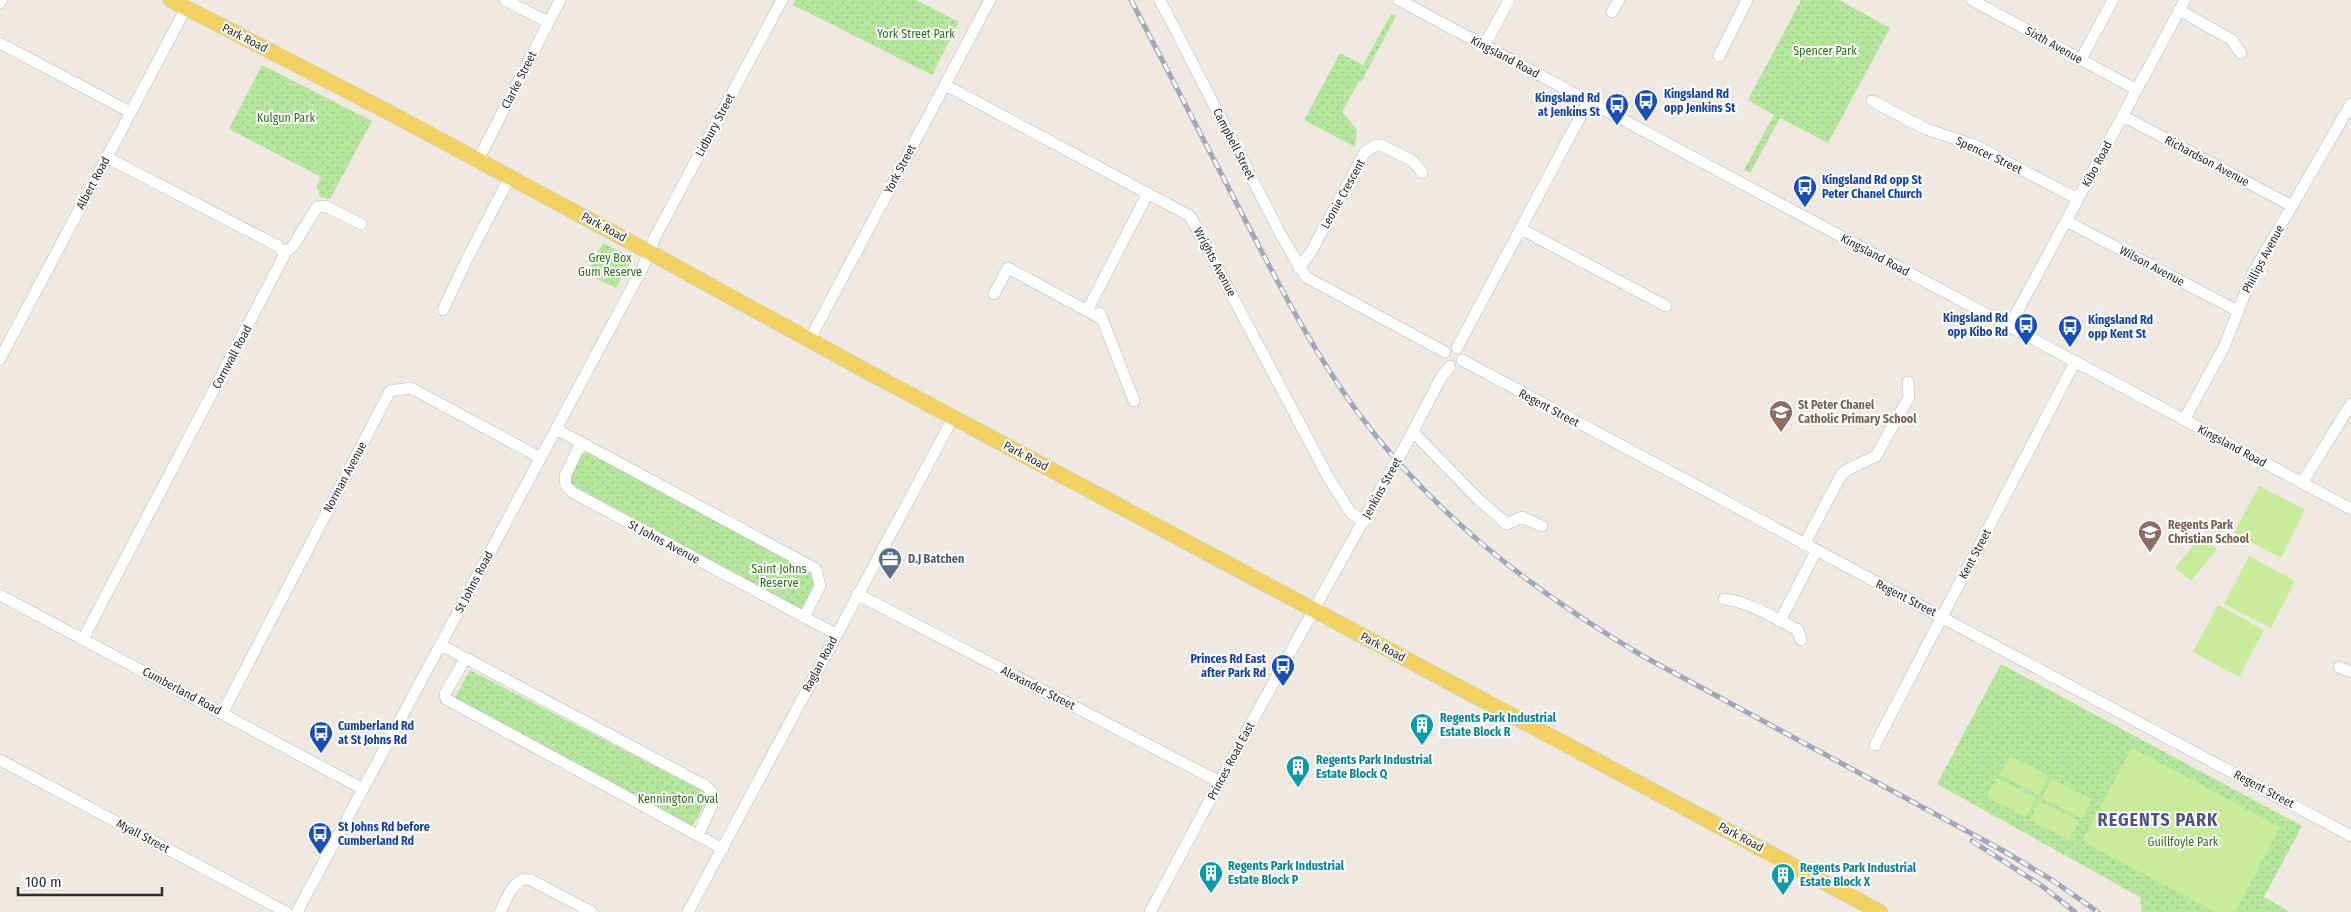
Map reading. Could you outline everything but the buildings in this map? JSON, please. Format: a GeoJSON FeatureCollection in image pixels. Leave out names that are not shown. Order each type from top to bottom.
{"type":"FeatureCollection","features":[{"type":"Feature","properties":{"kind":"main road","name":"Park Road"},"geometry":{"type":"LineString","coordinates":[[171,0],[510,177],[953,418],[1880,912]]}},
{"type":"Feature","properties":{"kind":"street"},"geometry":{"type":"LineString","coordinates":[[505,0],[548,22]]}},
{"type":"Feature","properties":{"kind":"street","name":"Clarke Street"},"geometry":{"type":"LineString","coordinates":[[478,160],[560,0]]}},
{"type":"Feature","properties":{"kind":"street","name":"Lidbury Street"},"geometry":{"type":"LineString","coordinates":[[649,252],[655,237],[782,0]]}},
{"type":"Feature","properties":{"kind":"street","name":"York Street"},"geometry":{"type":"LineString","coordinates":[[810,339],[990,0]]}},
{"type":"Feature","properties":{"kind":"street","name":"Campbell Street"},"geometry":{"type":"LineString","coordinates":[[1160,0],[1299,268],[1314,282],[1451,350]]}},
{"type":"Feature","properties":{"kind":"street","name":"Kingsland Road"},"geometry":{"type":"LineString","coordinates":[[1399,0],[2351,509]]}},
{"type":"Feature","properties":{"kind":"street"},"geometry":{"type":"LineString","coordinates":[[1484,46],[1509,0]]}},
{"type":"Feature","properties":{"kind":"street"},"geometry":{"type":"LineString","coordinates":[[1612,12],[1619,0]]}},
{"type":"Feature","properties":{"kind":"street"},"geometry":{"type":"LineString","coordinates":[[1719,56],[1747,0]]}},
{"type":"Feature","properties":{"kind":"street","name":"Sixth Avenue"},"geometry":{"type":"LineString","coordinates":[[1972,0],[2136,90]]}},
{"type":"Feature","properties":{"kind":"street"},"geometry":{"type":"LineString","coordinates":[[2080,59],[2113,0]]}},
{"type":"Feature","properties":{"kind":"street"},"geometry":{"type":"LineString","coordinates":[[2182,5],[2232,40],[2241,53]]}},
{"type":"Feature","properties":{"kind":"street","name":"Kibo Road"},"geometry":{"type":"LineString","coordinates":[[2009,327],[2182,5]]}},
{"type":"Feature","properties":{"kind":"street","name":"Albert Road"},"geometry":{"type":"LineString","coordinates":[[0,358],[186,8]]}},
{"type":"Feature","properties":{"kind":"street"},"geometry":{"type":"LineString","coordinates":[[0,43],[130,112]]}},
{"type":"Feature","properties":{"kind":"street","name":"Wrights Avenue"},"geometry":{"type":"LineString","coordinates":[[944,85],[1185,213],[1194,222],[1328,477],[1351,513],[1364,521]]}},
{"type":"Feature","properties":{"kind":"street","name":"Spencer Street"},"geometry":{"type":"LineString","coordinates":[[1872,101],[1926,129],[1974,145],[2078,199]]}},
{"type":"Feature","properties":{"kind":"street"},"geometry":{"type":"LineString","coordinates":[[1451,350],[1461,352],[1462,360],[1457,365],[1450,366],[1444,359],[1521,229],[1588,102]]}},
{"type":"Feature","properties":{"kind":"street","name":"Phillips Avenue"},"geometry":{"type":"LineString","coordinates":[[2184,420],[2224,347],[2253,274],[2351,104]]}},
{"type":"Feature","properties":{"kind":"street","name":"Richardson Avenue"},"geometry":{"type":"LineString","coordinates":[[2123,116],[2292,206]]}},
{"type":"Feature","properties":{"kind":"street","name":"Leonie Crescent"},"geometry":{"type":"LineString","coordinates":[[1299,268],[1311,252],[1365,152],[1370,148],[1381,145],[1413,161],[1422,172]]}},
{"type":"Feature","properties":{"kind":"street"},"geometry":{"type":"LineString","coordinates":[[106,157],[278,246],[284,253]]}},
{"type":"Feature","properties":{"kind":"street"},"geometry":{"type":"LineString","coordinates":[[443,310],[466,259],[510,177]]}},
{"type":"Feature","properties":{"kind":"street"},"geometry":{"type":"LineString","coordinates":[[1086,311],[1148,193]]}},
{"type":"Feature","properties":{"kind":"street","name":"Cornwall Road"},"geometry":{"type":"LineString","coordinates":[[83,639],[282,262],[284,253],[293,246],[317,207],[325,206],[361,224]]}},
{"type":"Feature","properties":{"kind":"street","name":"Wilson Avenue"},"geometry":{"type":"LineString","coordinates":[[2066,220],[2238,310]]}},
{"type":"Feature","properties":{"kind":"street"},"geometry":{"type":"LineString","coordinates":[[1521,229],[1666,306]]}},
{"type":"Feature","properties":{"kind":"street","name":"St Johns Road"},"geometry":{"type":"LineString","coordinates":[[297,912],[643,268],[649,252]]}},
{"type":"Feature","properties":{"kind":"street"},"geometry":{"type":"LineString","coordinates":[[994,294],[1008,268],[1102,319]]}},
{"type":"Feature","properties":{"kind":"street"},"geometry":{"type":"LineString","coordinates":[[1093,298],[1134,401]]}},
{"type":"Feature","properties":{"kind":"street","name":"Regent Street"},"geometry":{"type":"LineString","coordinates":[[1462,360],[1804,545],[1942,616],[2351,836]]}},
{"type":"Feature","properties":{"kind":"street","name":"Kent Street"},"geometry":{"type":"LineString","coordinates":[[1875,745],[2075,362]]}},
{"type":"Feature","properties":{"kind":"street","name":"Jenkins Street"},"geometry":{"type":"LineString","coordinates":[[1314,610],[1442,376],[1450,366]]}},
{"type":"Feature","properties":{"kind":"street"},"geometry":{"type":"LineString","coordinates":[[1804,545],[1841,475],[1847,470],[1870,461],[1879,452],[1909,397],[1908,382]]}},
{"type":"Feature","properties":{"kind":"street","name":"Norman Avenue"},"geometry":{"type":"LineString","coordinates":[[222,712],[390,392],[411,388],[541,458]]}},
{"type":"Feature","properties":{"kind":"street"},"geometry":{"type":"LineString","coordinates":[[2302,483],[2351,404]]}},
{"type":"Feature","properties":{"kind":"street","name":"Raglan Road"},"geometry":{"type":"LineString","coordinates":[[688,912],[953,418]]}},
{"type":"Feature","properties":{"kind":"street"},"geometry":{"type":"LineString","coordinates":[[556,429],[816,569],[820,586],[804,618]]}},
{"type":"Feature","properties":{"kind":"street"},"geometry":{"type":"LineString","coordinates":[[1413,432],[1479,500],[1508,524],[1522,517],[1542,526]]}},
{"type":"Feature","properties":{"kind":"street","name":"St Johns Avenue"},"geometry":{"type":"LineString","coordinates":[[581,443],[565,476],[566,486],[572,492],[836,634]]}},
{"type":"Feature","properties":{"kind":"street"},"geometry":{"type":"LineString","coordinates":[[1780,621],[1816,551]]}},
{"type":"Feature","properties":{"kind":"street","name":"Alexander Street"},"geometry":{"type":"LineString","coordinates":[[857,594],[1220,782]]}},
{"type":"Feature","properties":{"kind":"street","name":"Cumberland Road"},"geometry":{"type":"LineString","coordinates":[[0,595],[364,789]]}},
{"type":"Feature","properties":{"kind":"street"},"geometry":{"type":"LineString","coordinates":[[1724,599],[1739,600],[1798,630],[1801,640]]}},
{"type":"Feature","properties":{"kind":"street","name":"Princes Road East"},"geometry":{"type":"LineString","coordinates":[[1150,912],[1314,610]]}},
{"type":"Feature","properties":{"kind":"street"},"geometry":{"type":"LineString","coordinates":[[440,645],[706,786],[713,794],[712,805],[698,835]]}},
{"type":"Feature","properties":{"kind":"street"},"geometry":{"type":"LineString","coordinates":[[465,659],[445,694],[446,699],[723,849]]}},
{"type":"Feature","properties":{"kind":"street"},"geometry":{"type":"LineString","coordinates":[[2339,667],[2351,672]]}},
{"type":"Feature","properties":{"kind":"street","name":"Myall Street"},"geometry":{"type":"LineString","coordinates":[[0,760],[286,912]]}},
{"type":"Feature","properties":{"kind":"street"},"geometry":{"type":"LineString","coordinates":[[500,912],[516,882],[522,878],[529,879],[592,912]]}},
{"type":"Feature","properties":{"kind":"green space","name":"York Street Park"},"geometry":{"type":"Polygon","coordinates":[[[795,0],[916,0],[959,22],[932,75],[793,5],[795,0]]]}},
{"type":"Feature","properties":{"kind":"green space","name":"Spencer Park"},"geometry":{"type":"Polygon","coordinates":[[[1801,0],[1839,0],[1890,28],[1828,143],[1780,118],[1750,173],[1744,170],[1774,115],[1748,100],[1801,0]]]}},
{"type":"Feature","properties":{"kind":"green space"},"geometry":{"type":"Polygon","coordinates":[[[1391,14],[1396,16],[1361,82],[1359,81],[1342,112],[1357,129],[1355,147],[1304,120],[1340,53],[1363,65],[1391,14]]]}},
{"type":"Feature","properties":{"kind":"green space","name":"Kulgun Park"},"geometry":{"type":"Polygon","coordinates":[[[262,65],[372,121],[330,199],[320,197],[317,186],[321,177],[229,129],[262,65]]]}},
{"type":"Feature","properties":{"kind":"green space","name":"Grey Box Gum Reserve"},"geometry":{"type":"Polygon","coordinates":[[[603,243],[631,257],[631,261],[616,288],[587,274],[603,243]]]}},
{"type":"Feature","properties":{"kind":"green space","name":"Saint Johns Reserve"},"geometry":{"type":"Polygon","coordinates":[[[588,452],[811,571],[814,587],[802,610],[571,484],[571,478],[581,455],[588,452]]]}},
{"type":"Feature","properties":{"kind":"green space"},"geometry":{"type":"Polygon","coordinates":[[[2259,486],[2305,510],[2281,558],[2234,533],[2259,486]]]}},
{"type":"Feature","properties":{"kind":"green space"},"geometry":{"type":"Polygon","coordinates":[[[2201,536],[2217,549],[2191,581],[2175,568],[2201,536]]]}},
{"type":"Feature","properties":{"kind":"green space"},"geometry":{"type":"Polygon","coordinates":[[[2249,556],[2295,581],[2271,628],[2224,604],[2249,556]]]}},
{"type":"Feature","properties":{"kind":"green space"},"geometry":{"type":"Polygon","coordinates":[[[2218,605],[2264,630],[2239,677],[2193,652],[2218,605]]]}},
{"type":"Feature","properties":{"kind":"green space","name":"Guillfoyle Park"},"geometry":{"type":"Polygon","coordinates":[[[2001,664],[2302,826],[2264,897],[2290,912],[2142,912],[2140,897],[1937,784],[2001,664]]]}},
{"type":"Feature","properties":{"kind":"green space","name":"Kennington Oval"},"geometry":{"type":"Polygon","coordinates":[[[470,670],[703,791],[704,804],[693,825],[689,826],[454,699],[470,670]]]}},
{"type":"Feature","properties":{"kind":"green space"},"geometry":{"type":"Polygon","coordinates":[[[2132,748],[2280,827],[2235,912],[2215,912],[2082,841],[2132,748]]]}},
{"type":"Feature","properties":{"kind":"green space"},"geometry":{"type":"Polygon","coordinates":[[[2010,756],[2049,776],[2039,795],[2000,775],[2010,756]]]}},
{"type":"Feature","properties":{"kind":"green space"},"geometry":{"type":"Polygon","coordinates":[[[1997,778],[2036,798],[2026,817],[1987,797],[1997,778]]]}},
{"type":"Feature","properties":{"kind":"green space"},"geometry":{"type":"Polygon","coordinates":[[[2052,779],[2092,799],[2082,819],[2042,798],[2052,779]]]}},
{"type":"Feature","properties":{"kind":"green space"},"geometry":{"type":"Polygon","coordinates":[[[2039,801],[2079,821],[2069,840],[2030,820],[2039,801]]]}},
{"type":"Feature","properties":{"kind":"railway"},"geometry":{"type":"LineString","coordinates":[[1131,0],[1280,286],[1323,362],[1356,410],[1386,448],[1417,483],[1451,516],[1486,547],[1561,604],[1641,655],[2000,849],[2052,880],[2098,912]]}},
{"type":"Feature","properties":{"kind":"railway"},"geometry":{"type":"LineString","coordinates":[[1972,841],[2042,886],[2075,912]]}},
{"type":"Feature","properties":{"kind":"place","name":"Kingsland Rd opp Jenkins St"},"geometry":{"type":"Point","coordinates":[1646,122]}},
{"type":"Feature","properties":{"kind":"place","name":"Kingsland Rd at Jenkins St"},"geometry":{"type":"Point","coordinates":[1617,126]}},
{"type":"Feature","properties":{"kind":"place","name":"Kingsland Rd opp St Peter Chanel Church"},"geometry":{"type":"Point","coordinates":[1805,208]}},
{"type":"Feature","properties":{"kind":"place","name":"Kingsland Rd opp Kibo Rd"},"geometry":{"type":"Point","coordinates":[2026,346]}},
{"type":"Feature","properties":{"kind":"place","name":"Kingsland Rd opp Kent St"},"geometry":{"type":"Point","coordinates":[2070,348]}},
{"type":"Feature","properties":{"kind":"place","name":"St Peter Chanel Catholic Primary School"},"geometry":{"type":"Point","coordinates":[1781,433]}},
{"type":"Feature","properties":{"kind":"place","name":"Regents Park Christian School"},"geometry":{"type":"Point","coordinates":[2150,553]}},
{"type":"Feature","properties":{"kind":"place","name":"D.J Batchen"},"geometry":{"type":"Point","coordinates":[890,580]}},
{"type":"Feature","properties":{"kind":"place","name":"Princes Rd East after Park Rd"},"geometry":{"type":"Point","coordinates":[1283,687]}},
{"type":"Feature","properties":{"kind":"place","name":"Regents Park Industrial Estate Block R"},"geometry":{"type":"Point","coordinates":[1422,746]}},
{"type":"Feature","properties":{"kind":"place","name":"Cumberland Rd at St Johns Rd"},"geometry":{"type":"Point","coordinates":[321,754]}},
{"type":"Feature","properties":{"kind":"place","name":"Regents Park Industrial Estate Block Q"},"geometry":{"type":"Point","coordinates":[1298,788]}},
{"type":"Feature","properties":{"kind":"place","name":"St Johns Rd before Cumberland Rd"},"geometry":{"type":"Point","coordinates":[320,855]}},
{"type":"Feature","properties":{"kind":"place","name":"Regents Park Industrial Estate Block P"},"geometry":{"type":"Point","coordinates":[1211,894]}},
{"type":"Feature","properties":{"kind":"place","name":"Regents Park Industrial Estate Block X"},"geometry":{"type":"Point","coordinates":[1783,896]}},
{"type":"Feature","properties":{"kind":"district","name":"REGENTS PARK"},"geometry":{"type":"Point","coordinates":[2158,820]}}]}
